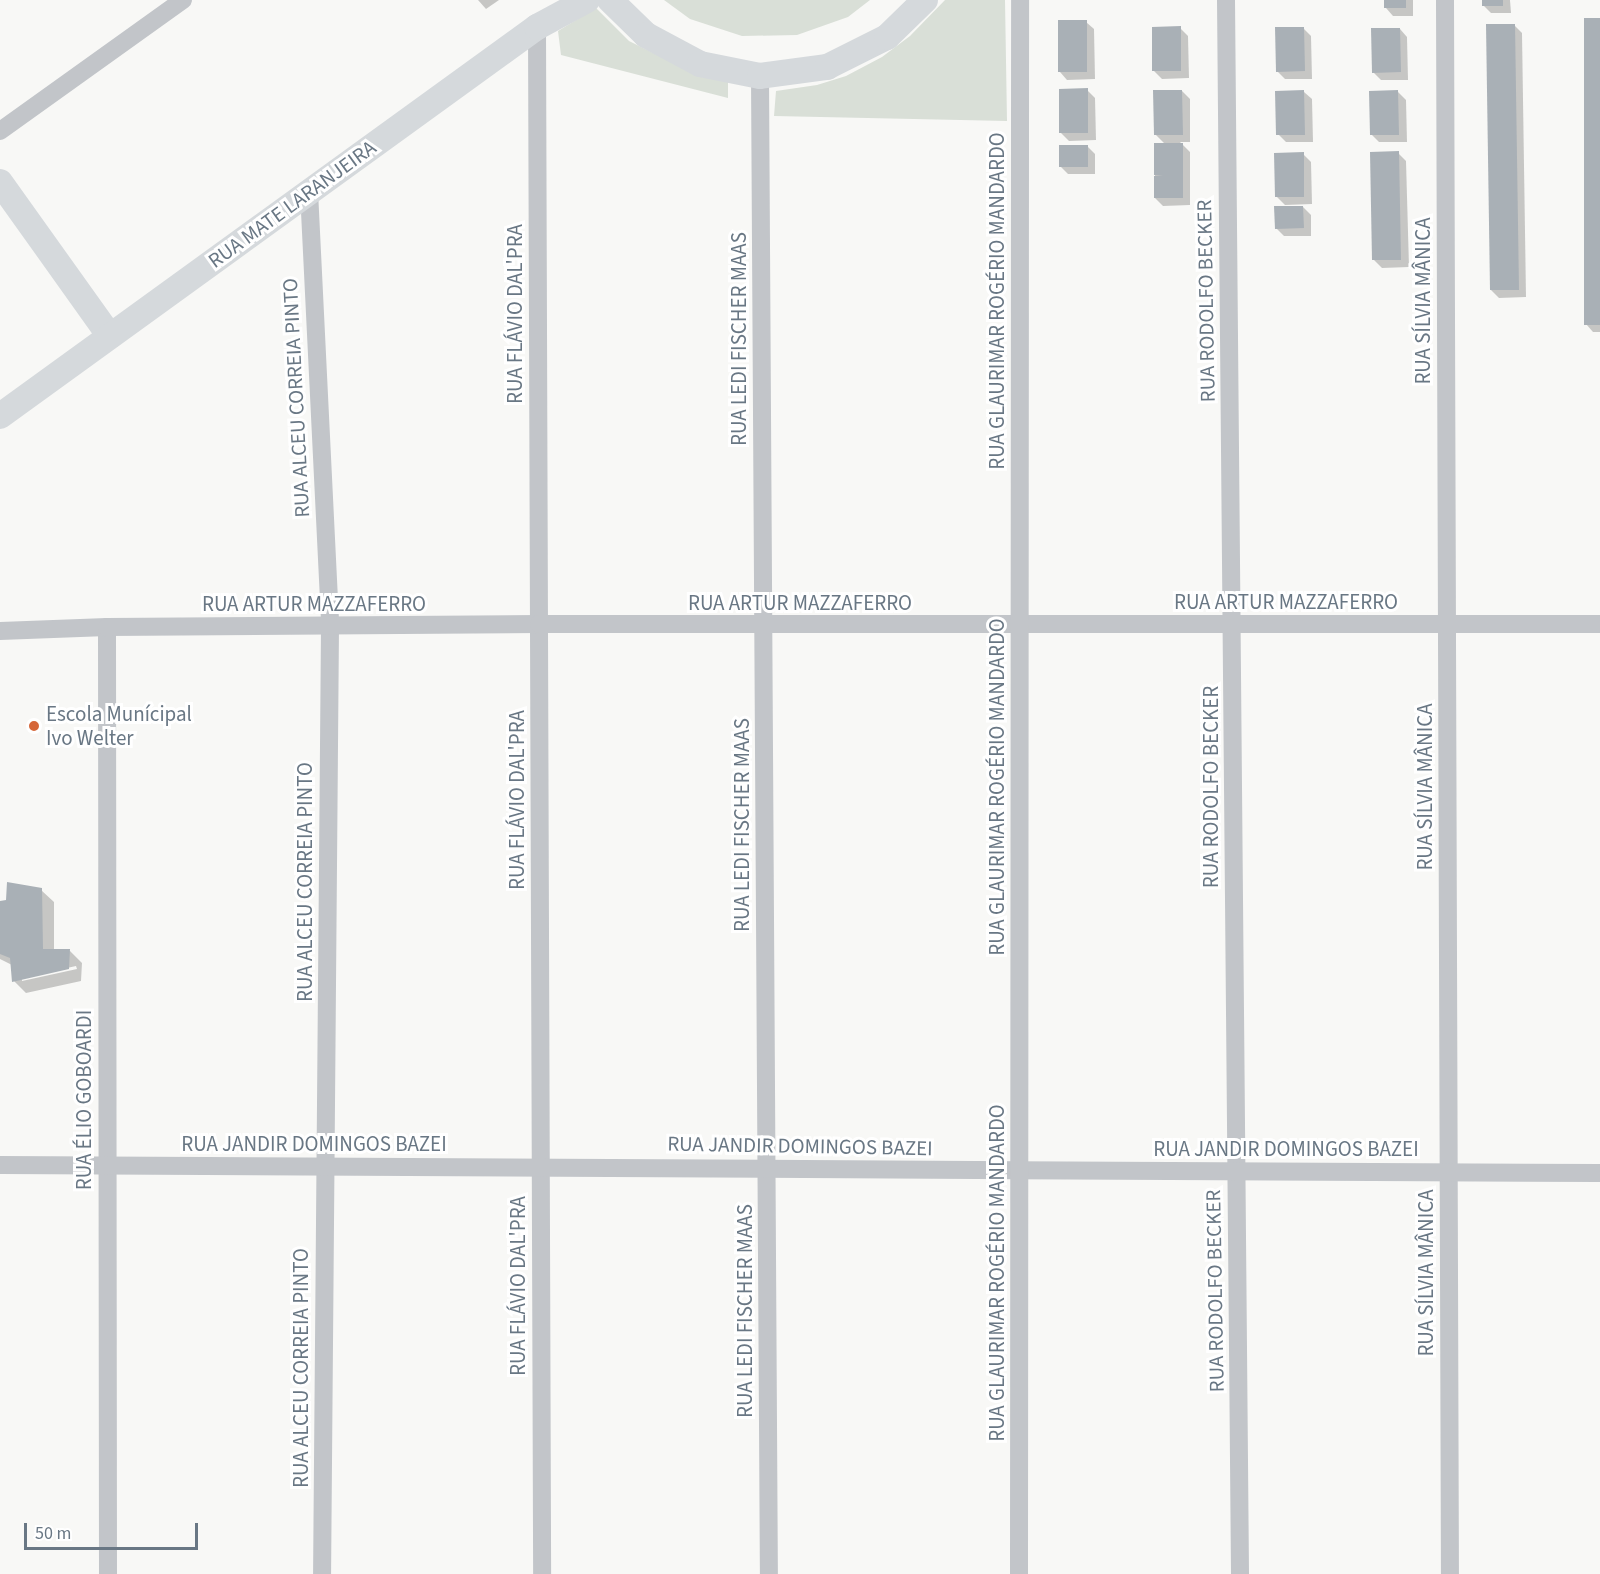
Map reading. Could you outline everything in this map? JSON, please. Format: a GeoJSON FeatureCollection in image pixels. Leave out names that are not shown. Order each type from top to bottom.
{"type":"FeatureCollection","features":[{"type":"Feature","properties":{"kind":"street"},"geometry":{"type":"LineString","coordinates":[[0,131],[183,0]]}},
{"type":"Feature","properties":{"kind":"street","name":"RUA MATE LARANJEIRA"},"geometry":{"type":"LineString","coordinates":[[0,416],[537,27],[588,0]]}},
{"type":"Feature","properties":{"kind":"street"},"geometry":{"type":"LineString","coordinates":[[610,0],[646,35],[700,64],[760,76],[827,67],[887,37],[925,0]]}},
{"type":"Feature","properties":{"kind":"street","name":"RUA GLAURIMAR ROGÉRIO MANDARDO"},"geometry":{"type":"LineString","coordinates":[[1019,1574],[1020,0]]}},
{"type":"Feature","properties":{"kind":"street","name":"RUA RODOLFO BECKER"},"geometry":{"type":"LineString","coordinates":[[1226,0],[1240,1574]]}},
{"type":"Feature","properties":{"kind":"street","name":"RUA SÍLVIA MÂNICA"},"geometry":{"type":"LineString","coordinates":[[1444,0],[1450,1574]]}},
{"type":"Feature","properties":{"kind":"street","name":"RUA FLÁVIO DAL'PRA"},"geometry":{"type":"LineString","coordinates":[[537,27],[542,1574]]}},
{"type":"Feature","properties":{"kind":"street","name":"RUA LEDI FISCHER MAAS"},"geometry":{"type":"LineString","coordinates":[[760,76],[769,1574]]}},
{"type":"Feature","properties":{"kind":"street"},"geometry":{"type":"LineString","coordinates":[[0,182],[110,336]]}},
{"type":"Feature","properties":{"kind":"street","name":"RUA ALCEU CORREIA PINTO"},"geometry":{"type":"LineString","coordinates":[[309,191],[330,627],[322,1574]]}},
{"type":"Feature","properties":{"kind":"street","name":"RUA ARTUR MAZZAFERRO"},"geometry":{"type":"LineString","coordinates":[[0,631],[107,627],[539,624],[763,626],[1600,624]]}},
{"type":"Feature","properties":{"kind":"street","name":"RUA ÉLIO GOBOARDI"},"geometry":{"type":"LineString","coordinates":[[107,627],[108,1574]]}},
{"type":"Feature","properties":{"kind":"street","name":"RUA JANDIR DOMINGOS BAZEI"},"geometry":{"type":"LineString","coordinates":[[0,1165],[1600,1173]]}},
{"type":"Feature","properties":{"kind":"shaded area"},"geometry":{"type":"Polygon","coordinates":[[[664,0],[870,0],[848,17],[797,35],[742,36],[690,19],[664,0]]]}},
{"type":"Feature","properties":{"kind":"shaded area"},"geometry":{"type":"Polygon","coordinates":[[[945,0],[1005,0],[1007,121],[774,116],[776,91],[817,85],[846,76],[882,57],[910,36],[945,0]]]}},
{"type":"Feature","properties":{"kind":"shaded area"},"geometry":{"type":"Polygon","coordinates":[[[596,8],[629,41],[702,77],[728,82],[728,98],[561,55],[558,31],[596,8]]]}},
{"type":"Feature","properties":{"kind":"building"},"geometry":{"type":"Polygon","coordinates":[[[1384,0],[1406,0],[1406,8],[1384,8],[1384,0]]]}},
{"type":"Feature","properties":{"kind":"building"},"geometry":{"type":"Polygon","coordinates":[[[1482,0],[1503,0],[1503,6],[1482,6],[1482,0]]]}},
{"type":"Feature","properties":{"kind":"building"},"geometry":{"type":"Polygon","coordinates":[[[1584,18],[1600,18],[1600,325],[1584,325],[1584,18]]]}},
{"type":"Feature","properties":{"kind":"building"},"geometry":{"type":"Polygon","coordinates":[[[1058,20],[1087,20],[1087,72],[1058,72],[1058,20]]]}},
{"type":"Feature","properties":{"kind":"building"},"geometry":{"type":"Polygon","coordinates":[[[1486,24],[1515,24],[1519,290],[1490,290],[1486,24]]]}},
{"type":"Feature","properties":{"kind":"building"},"geometry":{"type":"Polygon","coordinates":[[[1181,26],[1181,71],[1152,71],[1152,27],[1181,26]]]}},
{"type":"Feature","properties":{"kind":"building"},"geometry":{"type":"Polygon","coordinates":[[[1275,27],[1304,27],[1305,71],[1276,72],[1275,27]]]}},
{"type":"Feature","properties":{"kind":"building"},"geometry":{"type":"Polygon","coordinates":[[[1371,28],[1400,28],[1401,72],[1372,73],[1371,28]]]}},
{"type":"Feature","properties":{"kind":"building"},"geometry":{"type":"Polygon","coordinates":[[[1088,88],[1088,133],[1059,133],[1059,89],[1088,88]]]}},
{"type":"Feature","properties":{"kind":"building"},"geometry":{"type":"Polygon","coordinates":[[[1153,90],[1182,90],[1183,135],[1154,135],[1153,90]]]}},
{"type":"Feature","properties":{"kind":"building"},"geometry":{"type":"Polygon","coordinates":[[[1304,90],[1305,135],[1276,135],[1275,91],[1304,90]]]}},
{"type":"Feature","properties":{"kind":"building"},"geometry":{"type":"Polygon","coordinates":[[[1398,90],[1399,135],[1370,135],[1369,91],[1398,90]]]}},
{"type":"Feature","properties":{"kind":"building"},"geometry":{"type":"Polygon","coordinates":[[[1154,143],[1183,143],[1183,198],[1154,198],[1154,176],[1163,176],[1154,175],[1154,143]]]}},
{"type":"Feature","properties":{"kind":"building"},"geometry":{"type":"Polygon","coordinates":[[[1059,145],[1088,145],[1088,167],[1059,167],[1059,145]]]}},
{"type":"Feature","properties":{"kind":"building"},"geometry":{"type":"Polygon","coordinates":[[[1399,151],[1401,260],[1372,260],[1370,152],[1399,151]]]}},
{"type":"Feature","properties":{"kind":"building"},"geometry":{"type":"Polygon","coordinates":[[[1304,152],[1304,197],[1275,197],[1274,153],[1304,152]]]}},
{"type":"Feature","properties":{"kind":"building"},"geometry":{"type":"Polygon","coordinates":[[[1274,206],[1303,206],[1304,228],[1275,229],[1274,206]]]}},
{"type":"Feature","properties":{"kind":"building"},"geometry":{"type":"Polygon","coordinates":[[[7,882],[42,888],[43,949],[70,949],[69,969],[12,982],[10,958],[0,954],[0,901],[6,900],[7,882]]]}},
{"type":"Feature","properties":{"kind":"place","name":"Escola Munícipal Ivo Welter"},"geometry":{"type":"Point","coordinates":[34,726]}}]}
